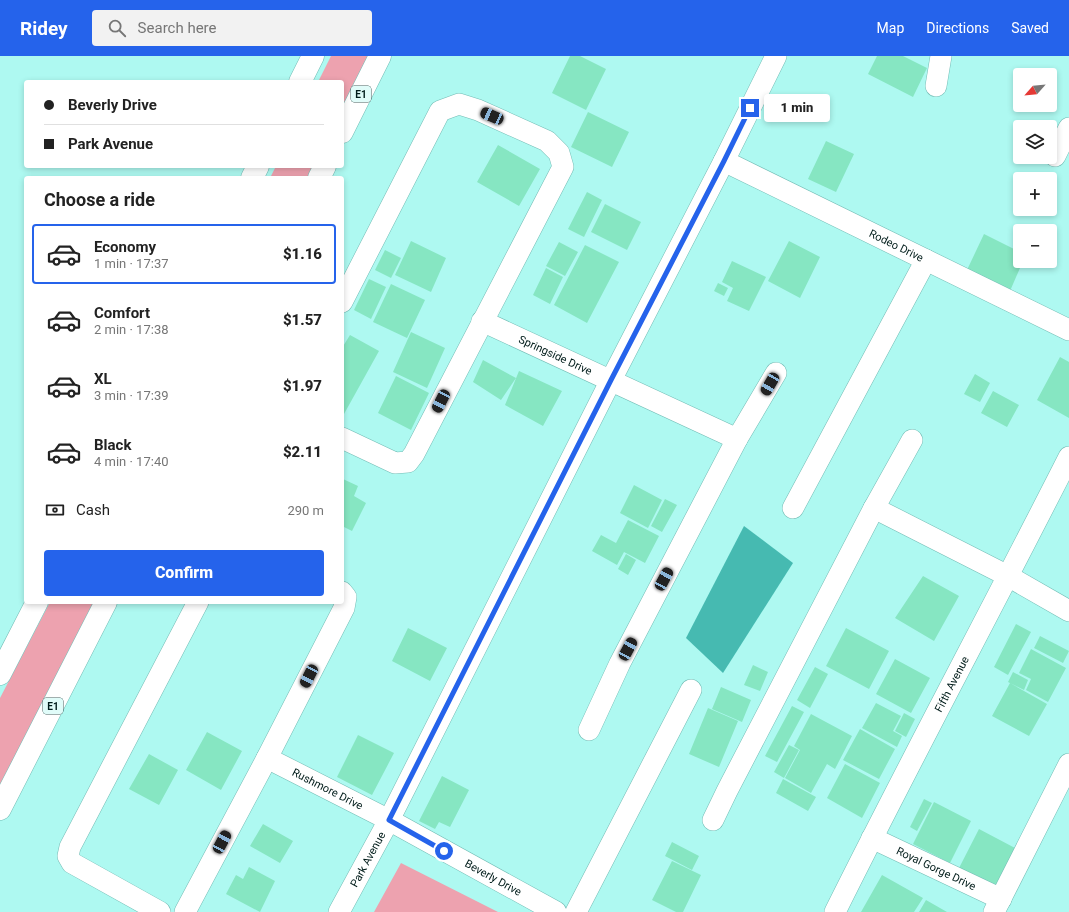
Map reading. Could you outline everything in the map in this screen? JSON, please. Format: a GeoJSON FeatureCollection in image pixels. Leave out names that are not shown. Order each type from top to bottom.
{"type":"FeatureCollection","features":[{"type":"Feature","properties":{"kind":"highway"},"geometry":{"type":"LineString","coordinates":[[301,80],[313,56]]}},
{"type":"Feature","properties":{"kind":"highway","name":"E1"},"geometry":{"type":"LineString","coordinates":[[344,128],[380,56]]}},
{"type":"Feature","properties":{"kind":"highway"},"geometry":{"type":"LineString","coordinates":[[0,674],[36,604]]}},
{"type":"Feature","properties":{"kind":"highway","name":"E1"},"geometry":{"type":"LineString","coordinates":[[0,809],[105,604]]}},
{"type":"Feature","properties":{"kind":"street","name":"Park Avenue"},"geometry":{"type":"LineString","coordinates":[[339,912],[389,820],[776,56]]}},
{"type":"Feature","properties":{"kind":"street"},"geometry":{"type":"LineString","coordinates":[[936,86],[942,56]]}},
{"type":"Feature","properties":{"kind":"street"},"geometry":{"type":"LineString","coordinates":[[344,298],[440,111],[459,104],[478,110],[547,141],[559,153],[562,167],[414,454],[408,462],[395,463],[344,439]]}},
{"type":"Feature","properties":{"kind":"street"},"geometry":{"type":"LineString","coordinates":[[1057,152],[1069,128]]}},
{"type":"Feature","properties":{"kind":"street","name":"Rodeo Drive"},"geometry":{"type":"LineString","coordinates":[[724,161],[1069,330]]}},
{"type":"Feature","properties":{"kind":"street"},"geometry":{"type":"LineString","coordinates":[[793,508],[926,260]]}},
{"type":"Feature","properties":{"kind":"street","name":"Springside Drive"},"geometry":{"type":"LineString","coordinates":[[482,321],[737,439]]}},
{"type":"Feature","properties":{"kind":"street"},"geometry":{"type":"LineString","coordinates":[[589,730],[620,663],[737,439],[776,373]]}},
{"type":"Feature","properties":{"kind":"street"},"geometry":{"type":"LineString","coordinates":[[712,820],[874,508],[912,440]]}},
{"type":"Feature","properties":{"kind":"street","name":"Fifth Avenue"},"geometry":{"type":"LineString","coordinates":[[835,912],[1069,457]]}},
{"type":"Feature","properties":{"kind":"street"},"geometry":{"type":"LineString","coordinates":[[874,508],[1008,576],[1069,611]]}},
{"type":"Feature","properties":{"kind":"street"},"geometry":{"type":"LineString","coordinates":[[185,912],[267,758],[344,608],[346,597],[344,594]]}},
{"type":"Feature","properties":{"kind":"street"},"geometry":{"type":"LineString","coordinates":[[160,912],[72,863],[68,856],[70,847],[197,604]]}},
{"type":"Feature","properties":{"kind":"street"},"geometry":{"type":"LineString","coordinates":[[576,912],[691,690]]}},
{"type":"Feature","properties":{"kind":"street","name":"Rushmore Drive"},"geometry":{"type":"LineString","coordinates":[[267,758],[389,820]]}},
{"type":"Feature","properties":{"kind":"street"},"geometry":{"type":"LineString","coordinates":[[997,905],[1069,764]]}},
{"type":"Feature","properties":{"kind":"street","name":"Beverly Drive"},"geometry":{"type":"LineString","coordinates":[[389,820],[556,912]]}},
{"type":"Feature","properties":{"kind":"street","name":"Royal Gorge Drive"},"geometry":{"type":"LineString","coordinates":[[872,838],[997,905]]}},
{"type":"Feature","properties":{"kind":"shaded area"},"geometry":{"type":"Polygon","coordinates":[[[331,56],[371,56],[344,110],[344,80],[319,80],[331,56]]]}},
{"type":"Feature","properties":{"kind":"shaded area"},"geometry":{"type":"Polygon","coordinates":[[[275,168],[315,168],[311,176],[271,176],[275,168]]]}},
{"type":"Feature","properties":{"kind":"shaded area"},"geometry":{"type":"Polygon","coordinates":[[[49,604],[93,604],[0,786],[0,698],[49,604]]]}},
{"type":"Feature","properties":{"kind":"shaded area"},"geometry":{"type":"Polygon","coordinates":[[[401,863],[498,912],[374,912],[401,863]]]}},
{"type":"Feature","properties":{"kind":"water"},"geometry":{"type":"Polygon","coordinates":[[[744,526],[793,563],[723,673],[686,638],[744,526]]]}},
{"type":"Feature","properties":{"kind":"building"},"geometry":{"type":"Polygon","coordinates":[[[570,56],[580,56],[606,69],[586,110],[552,93],[570,56]]]}},
{"type":"Feature","properties":{"kind":"building"},"geometry":{"type":"Polygon","coordinates":[[[877,56],[903,56],[927,68],[913,97],[868,74],[877,56]]]}},
{"type":"Feature","properties":{"kind":"building"},"geometry":{"type":"Polygon","coordinates":[[[588,112],[629,132],[612,167],[571,147],[588,112]]]}},
{"type":"Feature","properties":{"kind":"building"},"geometry":{"type":"Polygon","coordinates":[[[826,141],[854,154],[836,192],[808,179],[826,141]]]}},
{"type":"Feature","properties":{"kind":"building"},"geometry":{"type":"Polygon","coordinates":[[[498,145],[540,169],[519,206],[477,182],[498,145]]]}},
{"type":"Feature","properties":{"kind":"building"},"geometry":{"type":"Polygon","coordinates":[[[587,192],[602,200],[584,237],[568,229],[587,192]]]}},
{"type":"Feature","properties":{"kind":"building"},"geometry":{"type":"Polygon","coordinates":[[[605,204],[641,222],[627,250],[591,232],[605,204]]]}},
{"type":"Feature","properties":{"kind":"building"},"geometry":{"type":"Polygon","coordinates":[[[984,234],[1013,248],[1013,268],[1020,268],[1010,291],[967,270],[984,234]]]}},
{"type":"Feature","properties":{"kind":"building"},"geometry":{"type":"Polygon","coordinates":[[[411,241],[446,258],[431,292],[395,275],[411,241]]]}},
{"type":"Feature","properties":{"kind":"building"},"geometry":{"type":"Polygon","coordinates":[[[789,241],[820,257],[800,298],[768,281],[789,241]]]}},
{"type":"Feature","properties":{"kind":"building"},"geometry":{"type":"Polygon","coordinates":[[[559,242],[578,252],[565,276],[546,266],[559,242]]]}},
{"type":"Feature","properties":{"kind":"building"},"geometry":{"type":"Polygon","coordinates":[[[585,245],[619,262],[587,323],[554,305],[585,245]]]}},
{"type":"Feature","properties":{"kind":"building"},"geometry":{"type":"Polygon","coordinates":[[[385,250],[401,258],[391,278],[375,270],[385,250]]]}},
{"type":"Feature","properties":{"kind":"building"},"geometry":{"type":"Polygon","coordinates":[[[732,261],[766,277],[749,311],[727,301],[733,288],[722,282],[732,261]]]}},
{"type":"Feature","properties":{"kind":"building"},"geometry":{"type":"Polygon","coordinates":[[[546,268],[563,277],[550,304],[533,295],[546,268]]]}},
{"type":"Feature","properties":{"kind":"building"},"geometry":{"type":"Polygon","coordinates":[[[369,279],[386,287],[371,319],[354,310],[369,279]]]}},
{"type":"Feature","properties":{"kind":"building"},"geometry":{"type":"Polygon","coordinates":[[[718,283],[728,288],[724,296],[714,291],[718,283]]]}},
{"type":"Feature","properties":{"kind":"building"},"geometry":{"type":"Polygon","coordinates":[[[391,284],[425,300],[407,338],[373,322],[391,284]]]}},
{"type":"Feature","properties":{"kind":"building"},"geometry":{"type":"Polygon","coordinates":[[[411,332],[445,348],[427,388],[393,372],[411,332]]]}},
{"type":"Feature","properties":{"kind":"building"},"geometry":{"type":"Polygon","coordinates":[[[350,335],[379,351],[344,414],[344,345],[350,335]]]}},
{"type":"Feature","properties":{"kind":"building"},"geometry":{"type":"Polygon","coordinates":[[[1060,357],[1069,362],[1069,418],[1037,400],[1060,357]]]}},
{"type":"Feature","properties":{"kind":"building"},"geometry":{"type":"Polygon","coordinates":[[[483,360],[516,378],[501,400],[473,382],[483,360]]]}},
{"type":"Feature","properties":{"kind":"building"},"geometry":{"type":"Polygon","coordinates":[[[519,371],[562,391],[543,426],[505,405],[519,371]]]}},
{"type":"Feature","properties":{"kind":"building"},"geometry":{"type":"Polygon","coordinates":[[[975,374],[990,383],[980,402],[964,394],[975,374]]]}},
{"type":"Feature","properties":{"kind":"building"},"geometry":{"type":"Polygon","coordinates":[[[396,376],[429,393],[411,430],[378,413],[396,376]]]}},
{"type":"Feature","properties":{"kind":"building"},"geometry":{"type":"Polygon","coordinates":[[[993,391],[1019,405],[1007,427],[981,413],[993,391]]]}},
{"type":"Feature","properties":{"kind":"building"},"geometry":{"type":"Polygon","coordinates":[[[344,479],[358,486],[354,496],[366,503],[352,531],[344,527],[344,479]]]}},
{"type":"Feature","properties":{"kind":"building"},"geometry":{"type":"Polygon","coordinates":[[[634,485],[662,500],[648,528],[620,513],[634,485]]]}},
{"type":"Feature","properties":{"kind":"building"},"geometry":{"type":"Polygon","coordinates":[[[665,499],[677,505],[662,532],[651,526],[665,499]]]}},
{"type":"Feature","properties":{"kind":"building"},"geometry":{"type":"Polygon","coordinates":[[[628,520],[659,536],[645,563],[624,552],[617,565],[592,551],[601,535],[616,543],[628,520]]]}},
{"type":"Feature","properties":{"kind":"building"},"geometry":{"type":"Polygon","coordinates":[[[626,554],[636,560],[628,575],[618,569],[626,554]]]}},
{"type":"Feature","properties":{"kind":"building"},"geometry":{"type":"Polygon","coordinates":[[[923,576],[959,596],[934,641],[895,618],[923,576]]]}},
{"type":"Feature","properties":{"kind":"building"},"geometry":{"type":"Polygon","coordinates":[[[1016,624],[1031,632],[1008,675],[994,667],[1016,624]]]}},
{"type":"Feature","properties":{"kind":"building"},"geometry":{"type":"Polygon","coordinates":[[[408,628],[447,648],[430,681],[392,661],[408,628]]]}},
{"type":"Feature","properties":{"kind":"building"},"geometry":{"type":"Polygon","coordinates":[[[846,628],[889,651],[869,689],[826,666],[846,628]]]}},
{"type":"Feature","properties":{"kind":"building"},"geometry":{"type":"Polygon","coordinates":[[[1040,636],[1069,651],[1063,663],[1034,648],[1040,636]]]}},
{"type":"Feature","properties":{"kind":"building"},"geometry":{"type":"Polygon","coordinates":[[[1031,649],[1066,668],[1048,702],[1026,690],[1031,679],[1019,673],[1031,649]]]}},
{"type":"Feature","properties":{"kind":"building"},"geometry":{"type":"Polygon","coordinates":[[[895,659],[930,678],[911,713],[876,694],[895,659]]]}},
{"type":"Feature","properties":{"kind":"building"},"geometry":{"type":"Polygon","coordinates":[[[753,665],[768,672],[760,691],[744,685],[753,665]]]}},
{"type":"Feature","properties":{"kind":"building"},"geometry":{"type":"Polygon","coordinates":[[[815,667],[828,674],[810,708],[797,700],[815,667]]]}},
{"type":"Feature","properties":{"kind":"building"},"geometry":{"type":"Polygon","coordinates":[[[1013,672],[1028,680],[1024,690],[1008,682],[1013,672]]]}},
{"type":"Feature","properties":{"kind":"building"},"geometry":{"type":"Polygon","coordinates":[[[1010,683],[1047,704],[1029,736],[992,716],[1010,683]]]}},
{"type":"Feature","properties":{"kind":"building"},"geometry":{"type":"Polygon","coordinates":[[[721,687],[751,700],[742,722],[712,709],[721,687]]]}},
{"type":"Feature","properties":{"kind":"building"},"geometry":{"type":"Polygon","coordinates":[[[876,703],[901,716],[893,731],[902,736],[897,747],[862,728],[876,703]]]}},
{"type":"Feature","properties":{"kind":"building"},"geometry":{"type":"Polygon","coordinates":[[[792,706],[804,712],[777,762],[765,756],[792,706]]]}},
{"type":"Feature","properties":{"kind":"building"},"geometry":{"type":"Polygon","coordinates":[[[708,708],[738,721],[719,767],[689,754],[708,708]]]}},
{"type":"Feature","properties":{"kind":"building"},"geometry":{"type":"Polygon","coordinates":[[[904,713],[915,719],[906,737],[895,731],[904,713]]]}},
{"type":"Feature","properties":{"kind":"building"},"geometry":{"type":"Polygon","coordinates":[[[811,714],[852,736],[835,769],[827,764],[811,793],[785,778],[800,750],[794,746],[811,714]]]}},
{"type":"Feature","properties":{"kind":"building"},"geometry":{"type":"Polygon","coordinates":[[[860,729],[895,749],[879,779],[843,760],[860,729]]]}},
{"type":"Feature","properties":{"kind":"building"},"geometry":{"type":"Polygon","coordinates":[[[207,732],[242,751],[221,790],[186,770],[207,732]]]}},
{"type":"Feature","properties":{"kind":"building"},"geometry":{"type":"Polygon","coordinates":[[[358,735],[394,753],[372,795],[337,777],[358,735]]]}},
{"type":"Feature","properties":{"kind":"building"},"geometry":{"type":"Polygon","coordinates":[[[789,745],[799,750],[784,778],[774,772],[789,745]]]}},
{"type":"Feature","properties":{"kind":"building"},"geometry":{"type":"Polygon","coordinates":[[[149,754],[178,770],[159,805],[129,789],[149,754]]]}},
{"type":"Feature","properties":{"kind":"building"},"geometry":{"type":"Polygon","coordinates":[[[845,764],[880,783],[862,818],[827,798],[845,764]]]}},
{"type":"Feature","properties":{"kind":"building"},"geometry":{"type":"Polygon","coordinates":[[[442,776],[469,790],[450,827],[439,822],[435,829],[419,821],[442,776]]]}},
{"type":"Feature","properties":{"kind":"building"},"geometry":{"type":"Polygon","coordinates":[[[783,779],[816,797],[808,811],[776,793],[783,779]]]}},
{"type":"Feature","properties":{"kind":"building"},"geometry":{"type":"Polygon","coordinates":[[[924,799],[932,803],[917,831],[910,827],[924,799]]]}},
{"type":"Feature","properties":{"kind":"building"},"geometry":{"type":"Polygon","coordinates":[[[934,802],[971,821],[950,863],[913,844],[934,802]]]}},
{"type":"Feature","properties":{"kind":"building"},"geometry":{"type":"Polygon","coordinates":[[[263,824],[293,841],[280,863],[250,846],[263,824]]]}},
{"type":"Feature","properties":{"kind":"building"},"geometry":{"type":"Polygon","coordinates":[[[979,829],[1015,848],[994,889],[958,870],[979,829]]]}},
{"type":"Feature","properties":{"kind":"building"},"geometry":{"type":"Polygon","coordinates":[[[672,842],[699,856],[692,870],[665,856],[672,842]]]}},
{"type":"Feature","properties":{"kind":"building"},"geometry":{"type":"Polygon","coordinates":[[[672,861],[701,875],[683,912],[676,912],[652,900],[672,861]]]}},
{"type":"Feature","properties":{"kind":"building"},"geometry":{"type":"Polygon","coordinates":[[[249,867],[275,881],[260,912],[226,894],[236,875],[243,879],[249,867]]]}},
{"type":"Feature","properties":{"kind":"building"},"geometry":{"type":"Polygon","coordinates":[[[882,875],[923,898],[914,912],[861,912],[882,875]]]}},
{"type":"Feature","properties":{"kind":"building"},"geometry":{"type":"Polygon","coordinates":[[[926,900],[947,912],[919,912],[926,900]]]}},
{"type":"Feature","properties":{"kind":"route"},"geometry":{"type":"LineString","coordinates":[[444,851],[389,820],[750,108]]}}]}
